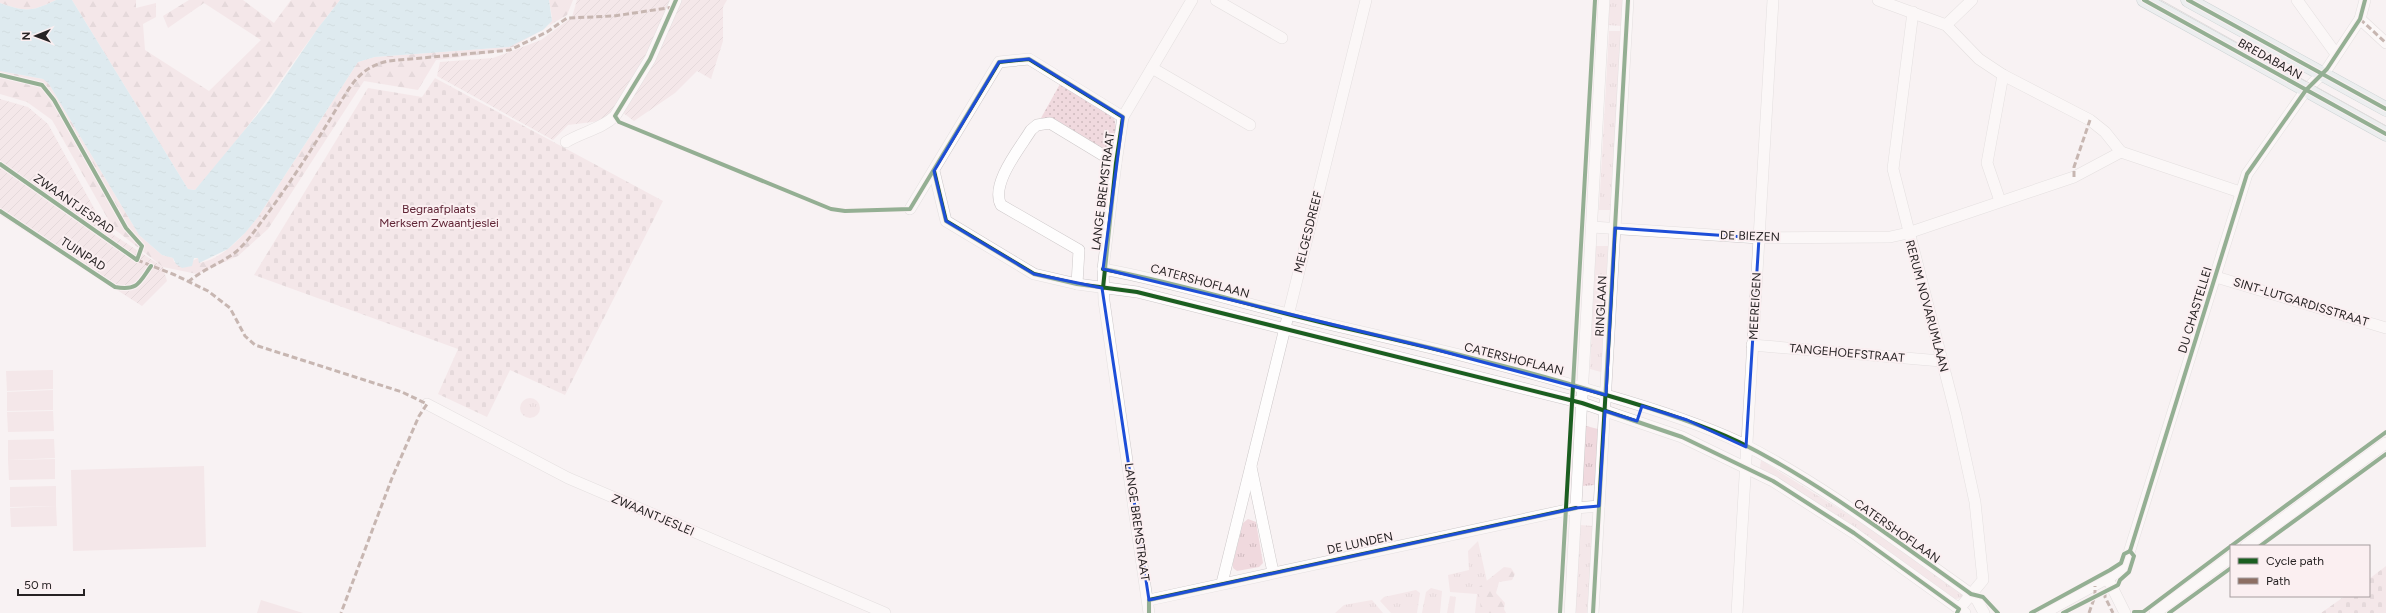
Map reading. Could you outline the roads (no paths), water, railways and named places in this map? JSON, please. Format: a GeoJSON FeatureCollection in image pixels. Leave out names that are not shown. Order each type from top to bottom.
{"type":"FeatureCollection","features":[{"type":"Feature","properties":{"kind":"main road","name":"BREDABAAN"},"geometry":{"type":"LineString","coordinates":[[2144,0],[2386,134]]}},
{"type":"Feature","properties":{"kind":"main road","name":"BREDABAAN"},"geometry":{"type":"LineString","coordinates":[[2188,0],[2386,109]]}},
{"type":"Feature","properties":{"kind":"street"},"geometry":{"type":"LineString","coordinates":[[566,142],[580,134],[608,123],[615,116],[650,59],[676,0]]}},
{"type":"Feature","properties":{"kind":"street","name":"LANGE BREMSTRAAT"},"geometry":{"type":"LineString","coordinates":[[1149,613],[1149,600],[1102,288],[1103,269],[1123,117],[1192,0]]}},
{"type":"Feature","properties":{"kind":"street"},"geometry":{"type":"LineString","coordinates":[[1216,0],[1282,38]]}},
{"type":"Feature","properties":{"kind":"street","name":"MELGESDREEF"},"geometry":{"type":"LineString","coordinates":[[1222,583],[1283,330],[1366,0]]}},
{"type":"Feature","properties":{"kind":"street","name":"RINGLAAN"},"geometry":{"type":"LineString","coordinates":[[1570,613],[1604,0]]}},
{"type":"Feature","properties":{"kind":"street","name":"RINGLAAN"},"geometry":{"type":"LineString","coordinates":[[1593,613],[1628,0]]}},
{"type":"Feature","properties":{"kind":"street","name":"MEEREIGEN"},"geometry":{"type":"LineString","coordinates":[[1737,613],[1772,0]]}},
{"type":"Feature","properties":{"kind":"street"},"geometry":{"type":"LineString","coordinates":[[1878,0],[1946,25],[1979,59],[2003,75],[2090,120],[2105,132],[2121,152],[2240,192]]}},
{"type":"Feature","properties":{"kind":"street"},"geometry":{"type":"LineString","coordinates":[[1946,25],[1972,0]]}},
{"type":"Feature","properties":{"kind":"street"},"geometry":{"type":"LineString","coordinates":[[2297,0],[2336,54]]}},
{"type":"Feature","properties":{"kind":"street","name":"DU CHASTELLEI"},"geometry":{"type":"LineString","coordinates":[[2044,613],[2124,570],[2216,277],[2240,192],[2247,174],[2306,90],[2322,75],[2360,19],[2365,0]]}},
{"type":"Feature","properties":{"kind":"street","name":"RERUM NOVARUMLAAN"},"geometry":{"type":"LineString","coordinates":[[1913,12],[1892,169],[1956,415],[1975,502],[1983,580],[1971,594]]}},
{"type":"Feature","properties":{"kind":"street"},"geometry":{"type":"LineString","coordinates":[[2360,19],[2386,43]]}},
{"type":"Feature","properties":{"kind":"street","name":"LANGE BREMSTRAAT"},"geometry":{"type":"LineString","coordinates":[[910,209],[999,62],[1029,59],[1123,117]]}},
{"type":"Feature","properties":{"kind":"street"},"geometry":{"type":"LineString","coordinates":[[1152,68],[1250,124]]}},
{"type":"Feature","properties":{"kind":"street"},"geometry":{"type":"LineString","coordinates":[[2000,201],[1988,163],[2003,75]]}},
{"type":"Feature","properties":{"kind":"street","name":"LANGE BREMSTRAAT"},"geometry":{"type":"LineString","coordinates":[[1077,284],[1079,250],[1001,205],[997,190],[1004,175],[1031,130],[1037,125],[1050,123],[1116,163]]}},
{"type":"Feature","properties":{"kind":"street","name":"DE BIEZEN"},"geometry":{"type":"LineString","coordinates":[[1592,227],[1759,238],[1890,237],[1908,233],[2053,184],[2074,176],[2121,152]]}},
{"type":"Feature","properties":{"kind":"street"},"geometry":{"type":"LineString","coordinates":[[934,171],[946,221],[1034,274],[1077,284],[1136,292],[1283,330],[1582,403],[1637,421],[1682,437],[1745,466],[1773,481],[1854,533],[1962,611],[1971,594]]}},
{"type":"Feature","properties":{"kind":"street","name":"CATERSHOFLAAN"},"geometry":{"type":"LineString","coordinates":[[1103,269],[1140,276],[1583,387],[1687,420],[1746,447],[1787,470],[1874,525],[1971,594],[1977,600],[1984,613]]}},
{"type":"Feature","properties":{"kind":"street","name":"SINT-LUTGARDISSTRAAT"},"geometry":{"type":"LineString","coordinates":[[2216,277],[2386,328]]}},
{"type":"Feature","properties":{"kind":"street","name":"TANGEHOEFSTRAAT"},"geometry":{"type":"LineString","coordinates":[[1752,345],[1941,361]]}},
{"type":"Feature","properties":{"kind":"street","name":"ZWAANTJESLEI"},"geometry":{"type":"LineString","coordinates":[[427,404],[568,478],[885,613]]}},
{"type":"Feature","properties":{"kind":"street"},"geometry":{"type":"LineString","coordinates":[[1637,421],[1642,406]]}},
{"type":"Feature","properties":{"kind":"street"},"geometry":{"type":"LineString","coordinates":[[2247,545],[2386,443]]}},
{"type":"Feature","properties":{"kind":"street","name":"MELGESDREEF"},"geometry":{"type":"LineString","coordinates":[[1251,464],[1273,572]]}},
{"type":"Feature","properties":{"kind":"street","name":"DE LUNDEN"},"geometry":{"type":"LineString","coordinates":[[1149,600],[1273,572],[1576,508],[1599,506]]}},
{"type":"Feature","properties":{"kind":"street"},"geometry":{"type":"LineString","coordinates":[[2154,613],[2230,558]]}},
{"type":"Feature","properties":{"kind":"street"},"geometry":{"type":"LineString","coordinates":[[2108,579],[2125,613]]}},
{"type":"Feature","properties":{"kind":"water"},"geometry":{"type":"Polygon","coordinates":[[[56,0],[72,0],[188,189],[195,190],[267,103],[318,28],[340,0],[549,0],[552,21],[543,30],[509,47],[375,57],[358,62],[258,217],[245,233],[228,249],[199,263],[198,258],[194,258],[192,266],[182,268],[176,264],[173,258],[162,255],[139,235],[49,84],[43,79],[0,71],[0,3],[16,8],[34,9],[56,0]]]}},
{"type":"Feature","properties":{"kind":"tram line"},"geometry":{"type":"LineString","coordinates":[[2161,0],[2386,126]]}},
{"type":"Feature","properties":{"kind":"park label","name":"Begraafplaats Merksem Zwaantjeslei"},"geometry":{"type":"Point","coordinates":[439,216]}}]}
